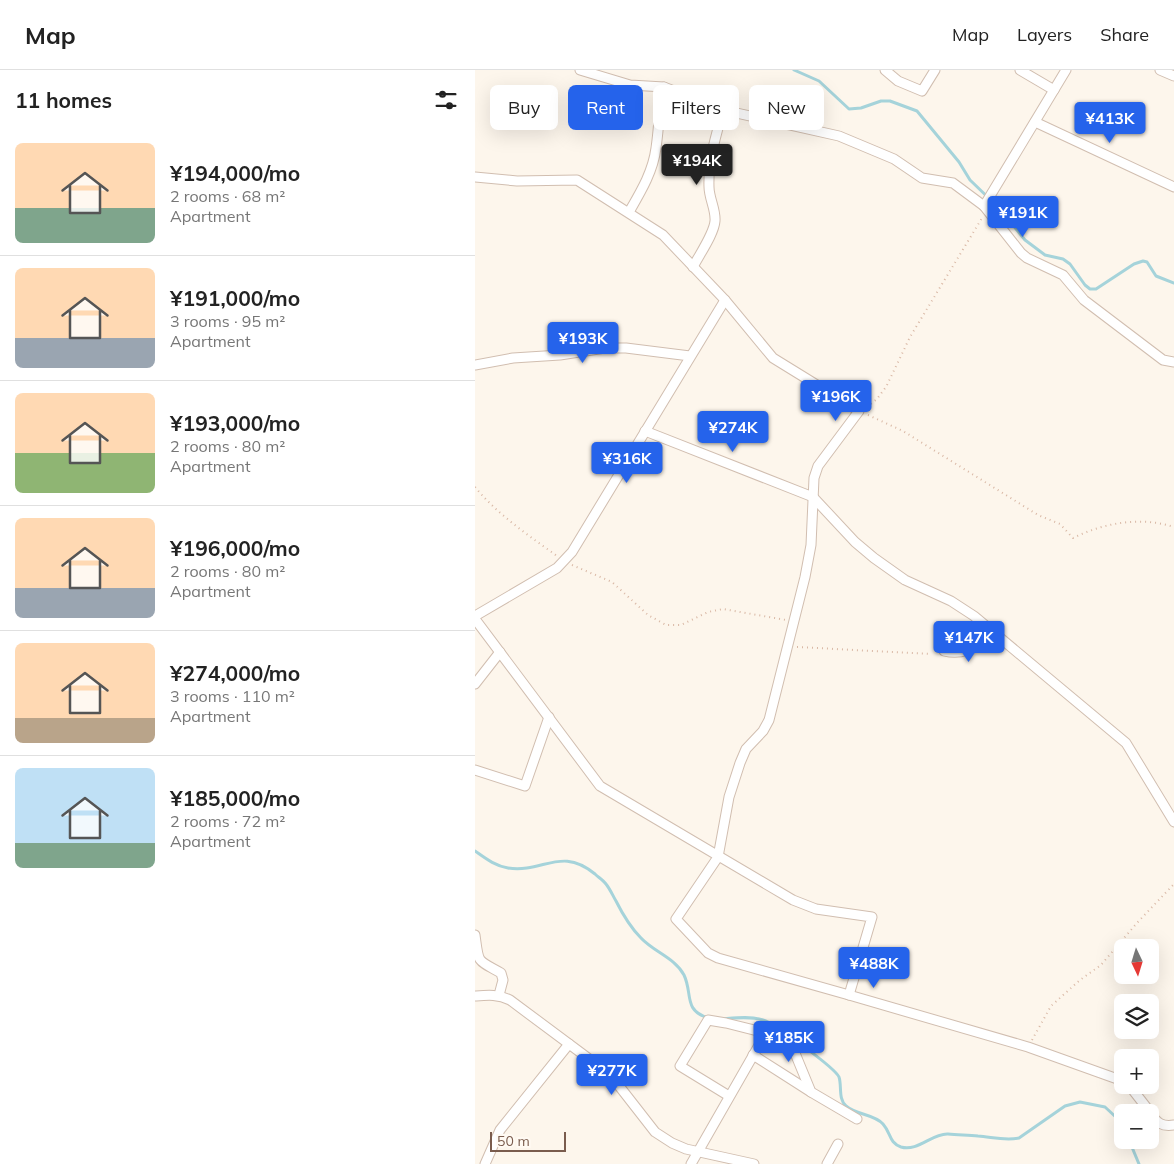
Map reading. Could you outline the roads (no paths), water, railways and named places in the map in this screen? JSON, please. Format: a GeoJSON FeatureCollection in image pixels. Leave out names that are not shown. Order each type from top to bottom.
{"type":"FeatureCollection","features":[{"type":"Feature","properties":{"kind":"street"},"geometry":{"type":"LineString","coordinates":[[580,70],[630,85],[653,86]]}},
{"type":"Feature","properties":{"kind":"street"},"geometry":{"type":"LineString","coordinates":[[885,70],[898,81],[922,91],[935,70]]}},
{"type":"Feature","properties":{"kind":"street"},"geometry":{"type":"LineString","coordinates":[[1020,70],[1054,90]]}},
{"type":"Feature","properties":{"kind":"street"},"geometry":{"type":"LineString","coordinates":[[986,208],[1066,70]]}},
{"type":"Feature","properties":{"kind":"street"},"geometry":{"type":"LineString","coordinates":[[1160,70],[1174,76]]}},
{"type":"Feature","properties":{"kind":"street"},"geometry":{"type":"LineString","coordinates":[[739,114],[839,136],[894,160],[922,178],[953,183],[986,208],[1027,258],[1063,275],[1084,300],[1163,360],[1174,362]]}},
{"type":"Feature","properties":{"kind":"street"},"geometry":{"type":"LineString","coordinates":[[1035,122],[1174,187]]}},
{"type":"Feature","properties":{"kind":"street"},"geometry":{"type":"LineString","coordinates":[[629,212],[646,183],[656,150],[657,130]]}},
{"type":"Feature","properties":{"kind":"street"},"geometry":{"type":"LineString","coordinates":[[693,266],[715,221],[709,190],[709,174],[710,160],[718,130]]}},
{"type":"Feature","properties":{"kind":"street"},"geometry":{"type":"LineString","coordinates":[[475,177],[517,181],[577,180],[663,235],[725,300],[773,358],[859,411],[818,466],[814,478],[811,545],[769,720],[763,731],[746,749],[740,763],[729,797],[718,857],[676,920],[708,954],[719,958],[1028,1047],[1114,1078]]}},
{"type":"Feature","properties":{"kind":"street"},"geometry":{"type":"LineString","coordinates":[[725,300],[572,552],[557,568],[475,617],[600,786],[793,900],[816,909],[872,917],[849,994]]}},
{"type":"Feature","properties":{"kind":"street"},"geometry":{"type":"LineString","coordinates":[[475,365],[513,358],[560,355],[605,348],[626,348],[691,356]]}},
{"type":"Feature","properties":{"kind":"street"},"geometry":{"type":"LineString","coordinates":[[645,431],[813,497],[855,542],[873,558],[905,580],[963,609],[1126,743],[1174,822]]}},
{"type":"Feature","properties":{"kind":"street"},"geometry":{"type":"LineString","coordinates":[[943,651],[955,654],[966,652],[991,636],[999,638]]}},
{"type":"Feature","properties":{"kind":"street"},"geometry":{"type":"LineString","coordinates":[[475,684],[500,652]]}},
{"type":"Feature","properties":{"kind":"street"},"geometry":{"type":"LineString","coordinates":[[475,770],[525,786],[549,717]]}},
{"type":"Feature","properties":{"kind":"street"},"geometry":{"type":"LineString","coordinates":[[475,935],[478,958],[481,963],[501,973],[503,980],[499,995]]}},
{"type":"Feature","properties":{"kind":"street"},"geometry":{"type":"LineString","coordinates":[[475,996],[499,995],[510,1000],[604,1070],[616,1082],[655,1132],[672,1143],[686,1149],[754,1164]]}},
{"type":"Feature","properties":{"kind":"street"},"geometry":{"type":"LineString","coordinates":[[729,1096],[680,1066],[708,1020],[766,1033],[790,1041],[811,1092]]}},
{"type":"Feature","properties":{"kind":"street"},"geometry":{"type":"LineString","coordinates":[[691,1164],[766,1033]]}},
{"type":"Feature","properties":{"kind":"street"},"geometry":{"type":"LineString","coordinates":[[485,1164],[500,1130],[569,1044]]}},
{"type":"Feature","properties":{"kind":"street"},"geometry":{"type":"LineString","coordinates":[[753,1055],[857,1119]]}},
{"type":"Feature","properties":{"kind":"street"},"geometry":{"type":"LineString","coordinates":[[1159,1123],[1167,1126],[1174,1125]]}},
{"type":"Feature","properties":{"kind":"street"},"geometry":{"type":"LineString","coordinates":[[827,1164],[838,1144]]}},
{"type":"Feature","properties":{"kind":"waterway"},"geometry":{"type":"LineString","coordinates":[[794,70],[819,81],[849,109],[861,108],[881,101],[890,101],[917,111],[959,162],[970,180],[999,208],[1025,240],[1045,255],[1063,259],[1070,264],[1090,289],[1096,289],[1134,264],[1143,261],[1147,262],[1156,276],[1174,283]]}},
{"type":"Feature","properties":{"kind":"waterway"},"geometry":{"type":"LineString","coordinates":[[475,851],[494,864],[508,868],[521,869],[562,861],[583,866],[595,874],[607,886],[637,934],[680,969],[687,982],[692,1006],[700,1015],[708,1018]]}},
{"type":"Feature","properties":{"kind":"waterway"},"geometry":{"type":"LineString","coordinates":[[722,1019],[748,1018],[763,1020],[791,1037],[827,1065],[839,1077],[841,1096],[846,1106],[879,1121],[886,1127],[894,1143],[901,1147],[913,1147],[942,1134],[1004,1139],[1019,1138],[1065,1106],[1080,1102],[1105,1107],[1114,1115]]}},
{"type":"Feature","properties":{"kind":"waterway"},"geometry":{"type":"LineString","coordinates":[[1133,1149],[1139,1164]]}}]}
